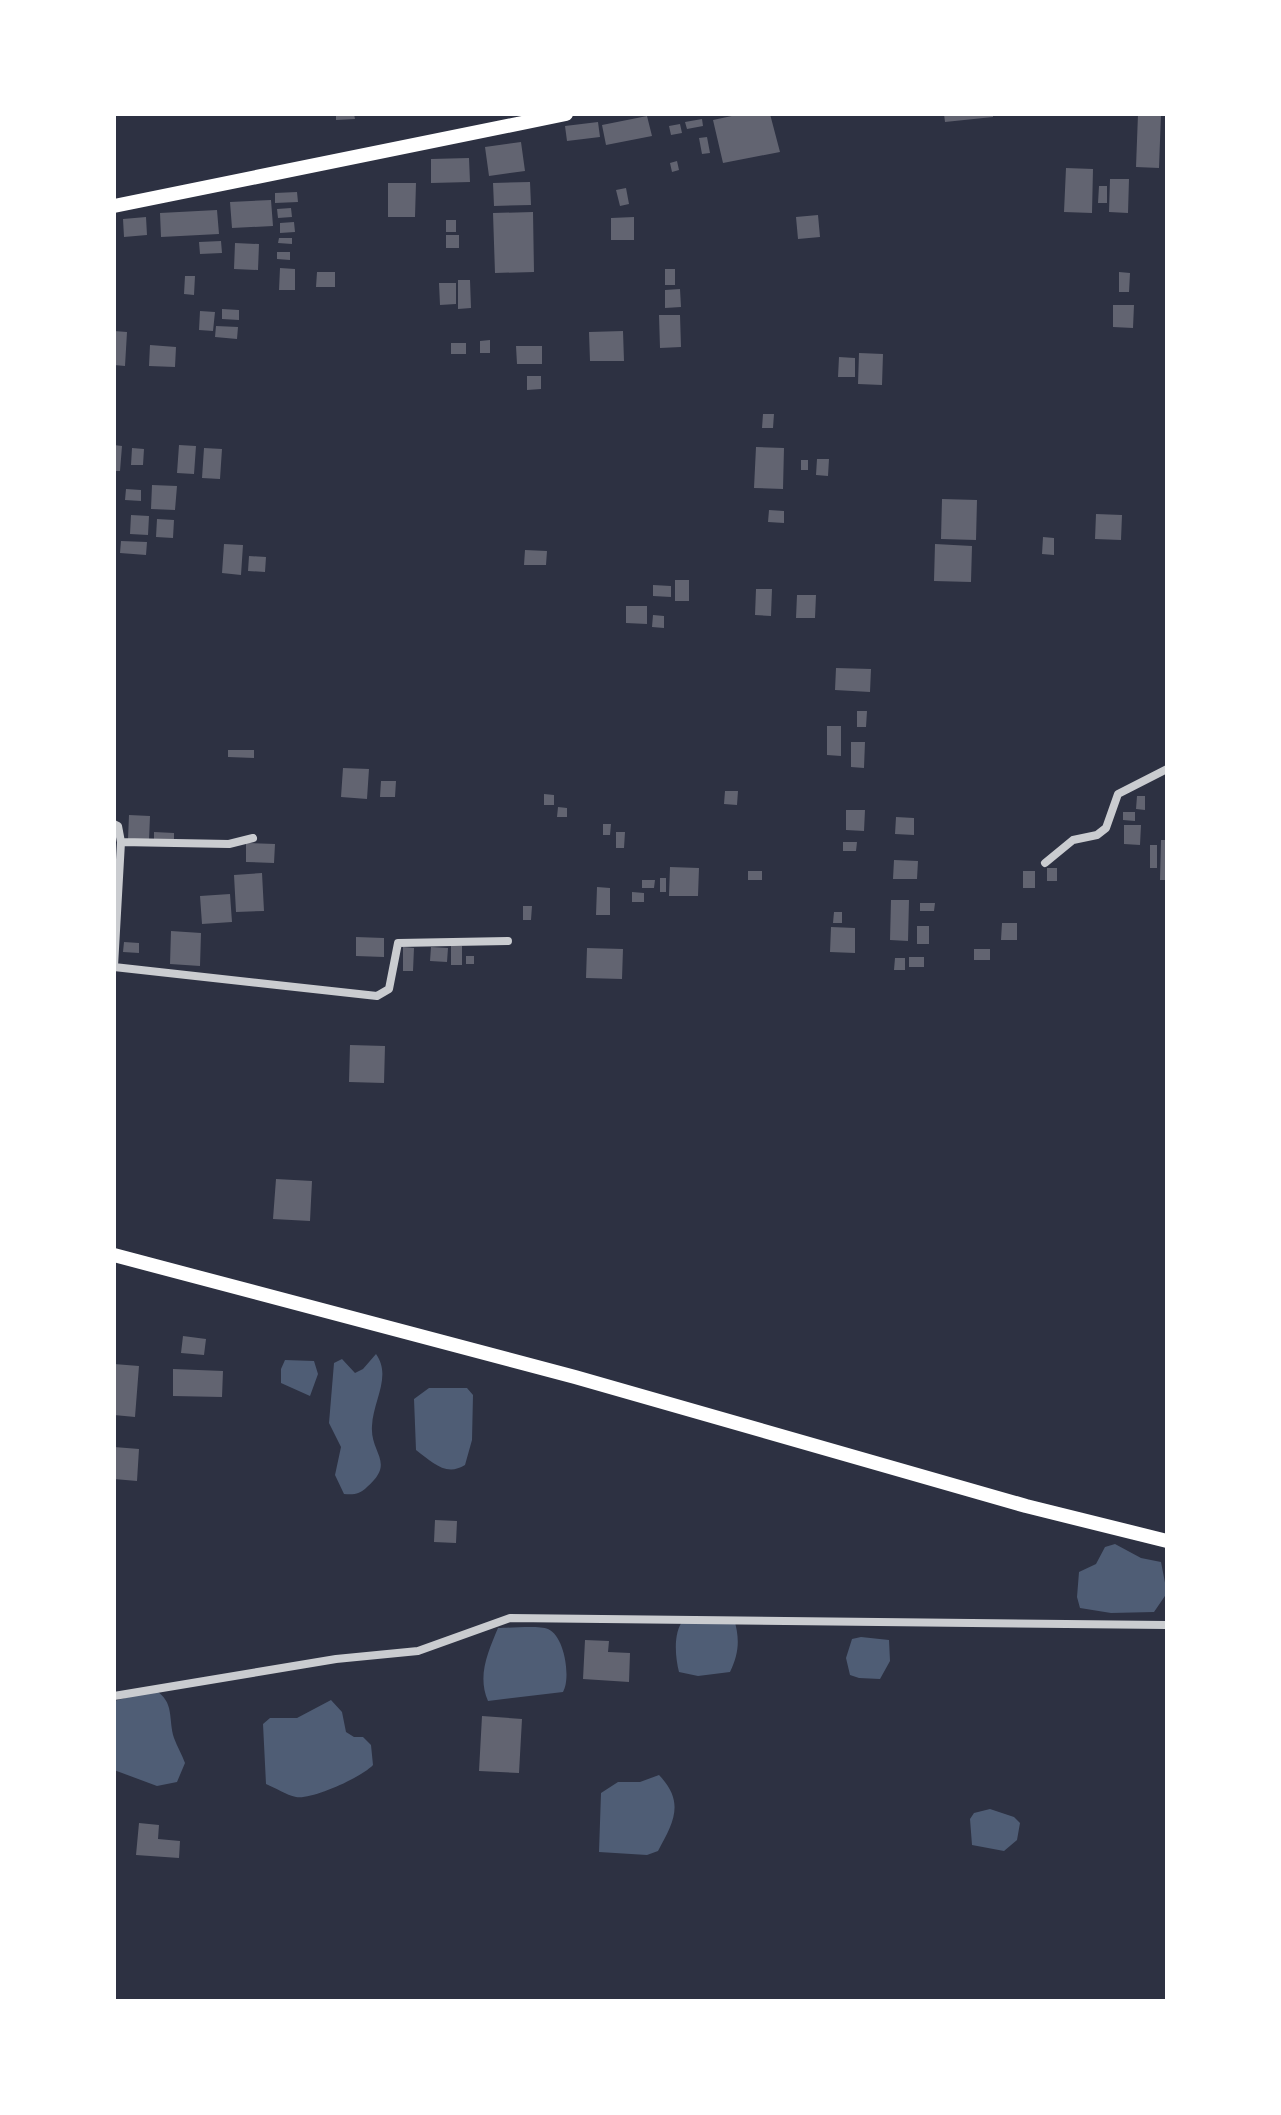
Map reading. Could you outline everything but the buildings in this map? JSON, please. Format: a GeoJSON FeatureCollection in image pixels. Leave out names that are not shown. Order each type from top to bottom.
{"type":"FeatureCollection","features":[{"type":"Feature","properties":{"kind":"main road"},"geometry":{"type":"LineString","coordinates":[[114,206],[566,114]]}},
{"type":"Feature","properties":{"kind":"main road"},"geometry":{"type":"LineString","coordinates":[[114,1255],[621,1389],[1026,1506],[1167,1541]]}},
{"type":"Feature","properties":{"kind":"street"},"geometry":{"type":"LineString","coordinates":[[1045,863],[1073,840],[1097,835],[1106,828],[1118,794],[1167,769]]}},
{"type":"Feature","properties":{"kind":"street"},"geometry":{"type":"LineString","coordinates":[[114,824],[118,826],[121,842],[114,966],[377,996],[389,989],[398,943],[508,941]]}},
{"type":"Feature","properties":{"kind":"street"},"geometry":{"type":"LineString","coordinates":[[121,842],[229,844],[253,838]]}},
{"type":"Feature","properties":{"kind":"street"},"geometry":{"type":"LineString","coordinates":[[114,1696],[336,1659],[418,1651],[510,1618],[1167,1625]]}},
{"type":"Feature","properties":{"kind":"water"},"geometry":{"type":"Polygon","coordinates":[[[376,1354],[382,1380],[372,1436],[380,1458],[380,1471],[362,1491],[344,1494],[335,1475],[341,1447],[329,1423],[334,1363],[342,1359],[355,1373],[363,1369],[376,1354]]]}},
{"type":"Feature","properties":{"kind":"water"},"geometry":{"type":"Polygon","coordinates":[[[285,1360],[314,1361],[318,1374],[310,1396],[281,1383],[285,1360]]]}},
{"type":"Feature","properties":{"kind":"water"},"geometry":{"type":"Polygon","coordinates":[[[429,1388],[467,1388],[473,1395],[472,1440],[465,1465],[458,1468],[445,1469],[416,1450],[414,1399],[429,1388]]]}},
{"type":"Feature","properties":{"kind":"water"},"geometry":{"type":"Polygon","coordinates":[[[1115,1544],[1141,1558],[1161,1562],[1167,1593],[1154,1612],[1111,1613],[1080,1608],[1077,1597],[1079,1572],[1096,1564],[1105,1547],[1115,1544]]]}},
{"type":"Feature","properties":{"kind":"water"},"geometry":{"type":"Polygon","coordinates":[[[684,1619],[734,1619],[738,1646],[730,1672],[698,1676],[679,1672],[677,1637],[684,1619]]]}},
{"type":"Feature","properties":{"kind":"water"},"geometry":{"type":"Polygon","coordinates":[[[538,1627],[554,1633],[565,1658],[563,1692],[488,1701],[484,1673],[498,1628],[538,1627]]]}},
{"type":"Feature","properties":{"kind":"water"},"geometry":{"type":"Polygon","coordinates":[[[852,1639],[889,1640],[890,1661],[880,1679],[850,1675],[846,1658],[852,1639]]]}},
{"type":"Feature","properties":{"kind":"water"},"geometry":{"type":"Polygon","coordinates":[[[155,1690],[166,1700],[174,1738],[185,1763],[177,1782],[157,1786],[114,1770],[114,1701],[155,1690]]]}},
{"type":"Feature","properties":{"kind":"water"},"geometry":{"type":"Polygon","coordinates":[[[331,1700],[342,1712],[346,1732],[354,1737],[363,1737],[371,1745],[373,1765],[336,1787],[303,1797],[292,1796],[266,1784],[263,1724],[270,1718],[297,1718],[331,1700]]]}},
{"type":"Feature","properties":{"kind":"water"},"geometry":{"type":"Polygon","coordinates":[[[659,1775],[672,1794],[674,1812],[669,1831],[658,1851],[647,1855],[599,1852],[601,1793],[618,1782],[640,1782],[659,1775]]]}},
{"type":"Feature","properties":{"kind":"water"},"geometry":{"type":"Polygon","coordinates":[[[990,1809],[1014,1817],[1020,1823],[1017,1840],[1004,1851],[972,1845],[970,1819],[974,1813],[990,1809]]]}}]}
